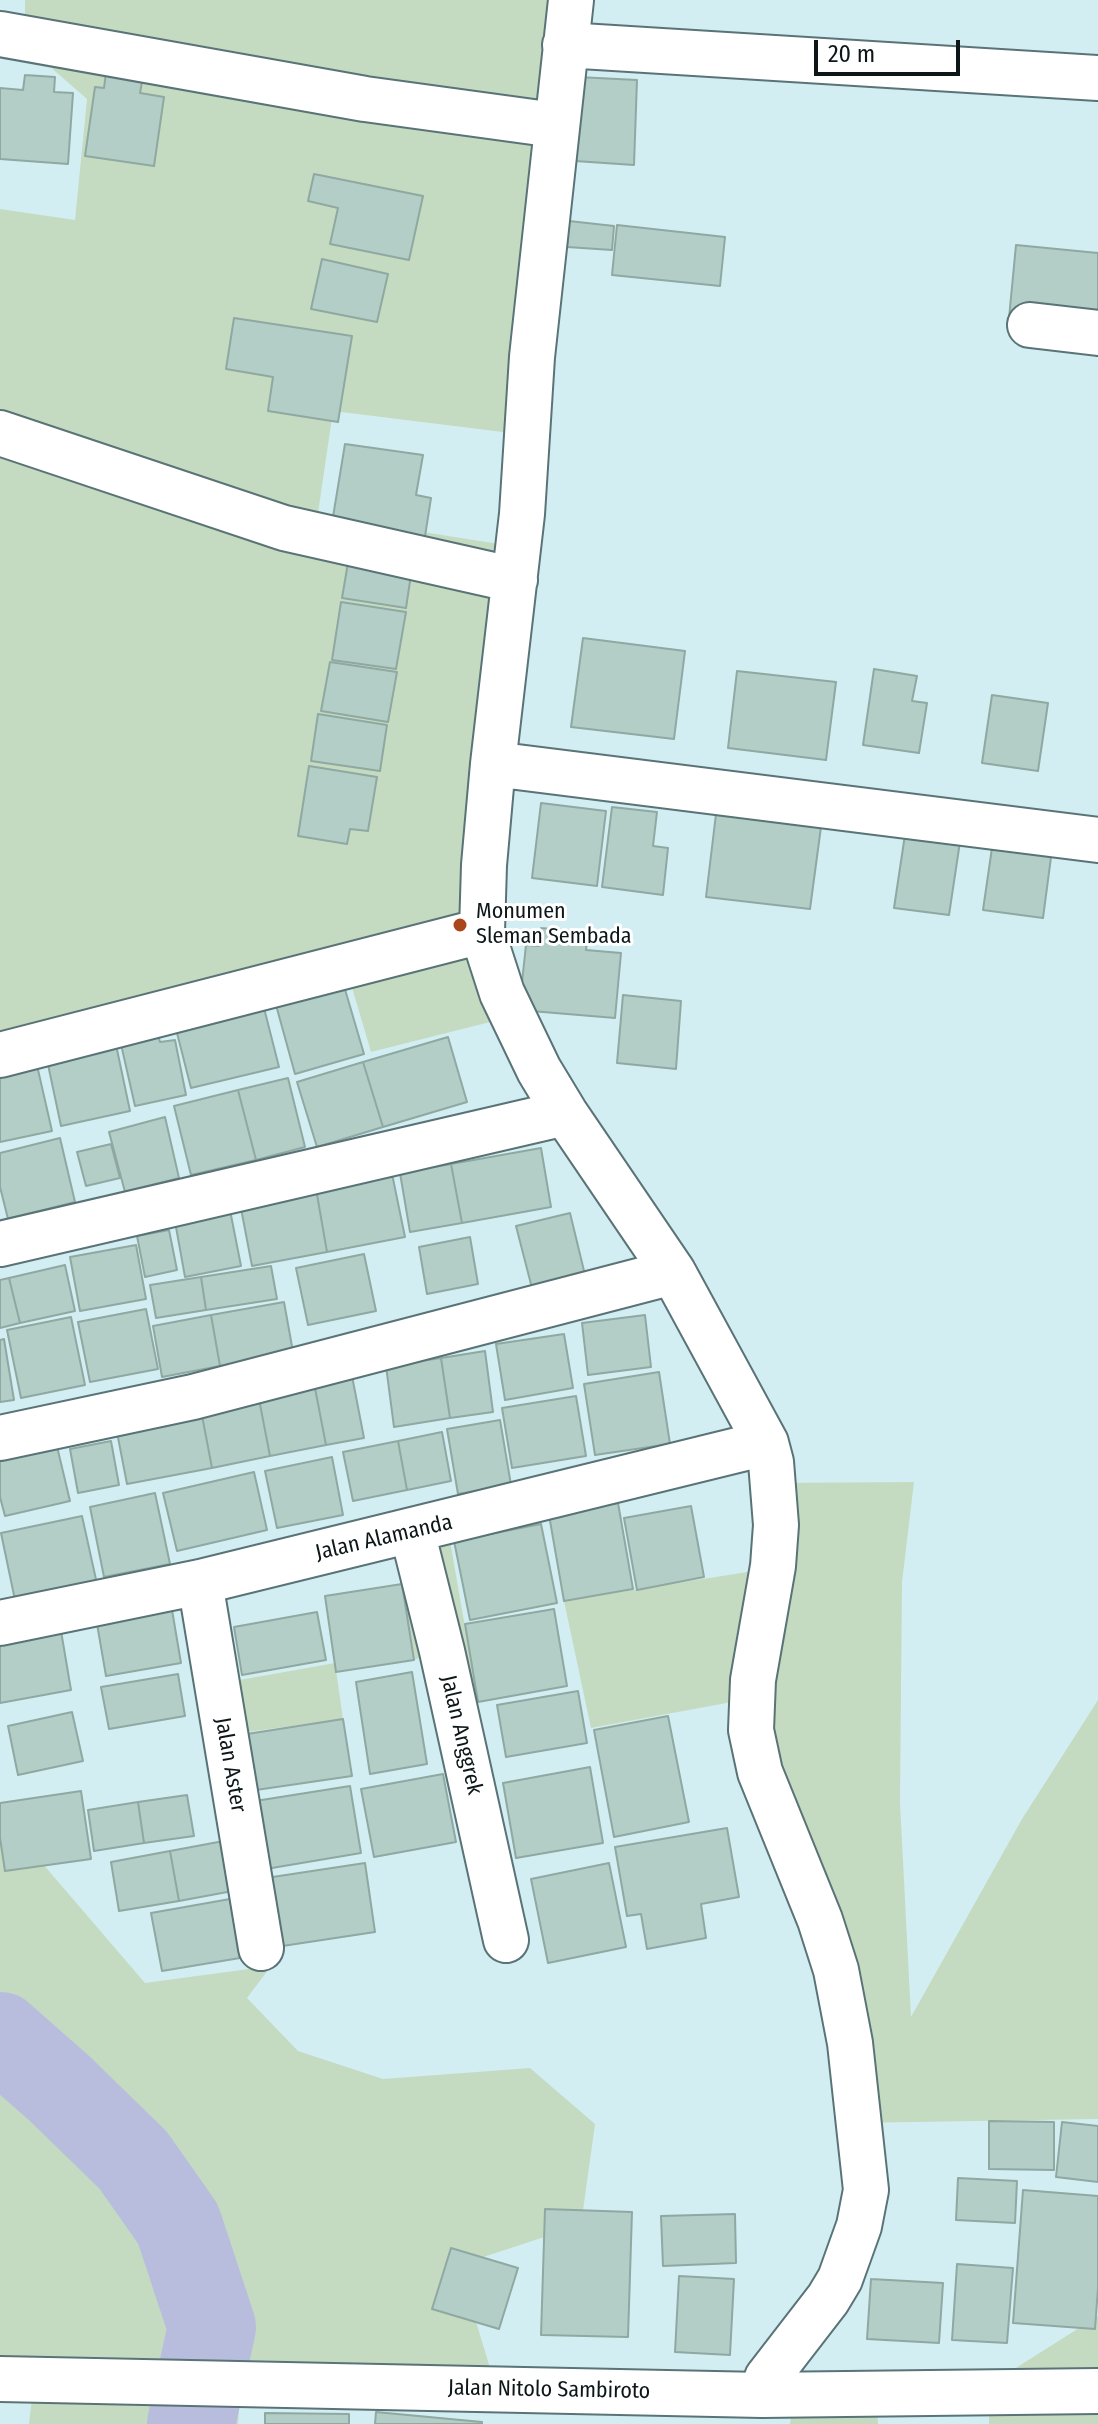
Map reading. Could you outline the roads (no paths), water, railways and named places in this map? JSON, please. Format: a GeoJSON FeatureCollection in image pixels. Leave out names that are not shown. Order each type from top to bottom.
{"type":"FeatureCollection","features":[{"type":"Feature","properties":{"kind":"street"},"geometry":{"type":"LineString","coordinates":[[571,0],[532,357],[522,514],[493,764],[482,931],[487,953],[514,1021],[565,1113],[673,1272],[766,1443],[774,1477],[776,1525],[773,1566],[753,1680],[751,1730],[763,1781],[820,1920],[836,1970],[850,2043],[866,2190],[859,2226],[840,2279],[767,2378],[762,2395]]}},
{"type":"Feature","properties":{"kind":"street"},"geometry":{"type":"LineString","coordinates":[[0,34],[365,99],[555,125]]}},
{"type":"Feature","properties":{"kind":"street"},"geometry":{"type":"LineString","coordinates":[[565,45],[1098,78]]}},
{"type":"Feature","properties":{"kind":"street"},"geometry":{"type":"LineString","coordinates":[[1030,325],[1098,333]]}},
{"type":"Feature","properties":{"kind":"street"},"geometry":{"type":"LineString","coordinates":[[0,433],[284,528],[515,580]]}},
{"type":"Feature","properties":{"kind":"street"},"geometry":{"type":"LineString","coordinates":[[493,764],[1098,840]]}},
{"type":"Feature","properties":{"kind":"street"},"geometry":{"type":"LineString","coordinates":[[0,1055],[482,931]]}},
{"type":"Feature","properties":{"kind":"street"},"geometry":{"type":"LineString","coordinates":[[0,1244],[565,1113]]}},
{"type":"Feature","properties":{"kind":"street"},"geometry":{"type":"LineString","coordinates":[[0,1438],[193,1397],[673,1272]]}},
{"type":"Feature","properties":{"kind":"street","name":"Jalan Alamanda"},"geometry":{"type":"LineString","coordinates":[[0,1623],[200,1582],[766,1443]]}},
{"type":"Feature","properties":{"kind":"street","name":"Jalan Anggrek"},"geometry":{"type":"LineString","coordinates":[[412,1531],[506,1940]]}},
{"type":"Feature","properties":{"kind":"street","name":"Jalan Aster"},"geometry":{"type":"LineString","coordinates":[[200,1582],[261,1948]]}},
{"type":"Feature","properties":{"kind":"street","name":"Jalan Nitolo Sambiroto"},"geometry":{"type":"LineString","coordinates":[[0,2379],[762,2395],[1098,2391]]}},
{"type":"Feature","properties":{"kind":"waterway"},"geometry":{"type":"LineString","coordinates":[[0,2036],[133,2160],[178,2224],[212,2327],[191,2424]]}},
{"type":"Feature","properties":{"kind":"place","name":"Monumen Sleman Sembada"},"geometry":{"type":"Point","coordinates":[460,925]}}]}
